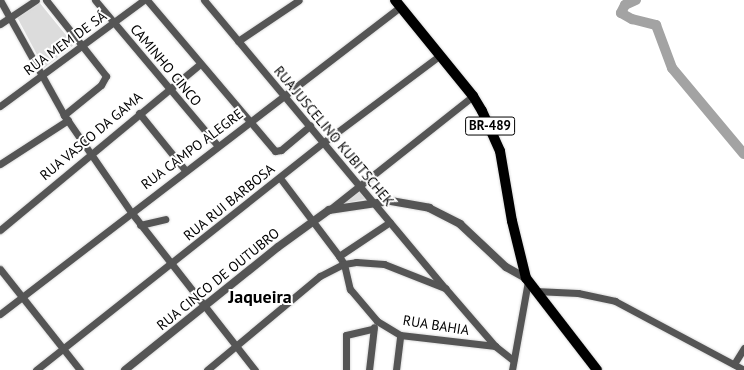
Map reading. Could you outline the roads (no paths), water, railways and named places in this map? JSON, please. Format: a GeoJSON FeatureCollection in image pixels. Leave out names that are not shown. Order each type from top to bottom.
{"type":"FeatureCollection","features":[{"type":"Feature","properties":{"kind":"main road","name":"BR-489"},"geometry":{"type":"LineString","coordinates":[[397,3],[473,96],[492,130],[500,151],[512,222],[527,280],[597,370]]}},
{"type":"Feature","properties":{"kind":"street"},"geometry":{"type":"LineString","coordinates":[[0,0],[11,16],[66,118],[90,153],[131,212],[171,265],[203,307],[255,370]]}},
{"type":"Feature","properties":{"kind":"street"},"geometry":{"type":"LineString","coordinates":[[0,24],[36,0]]}},
{"type":"Feature","properties":{"kind":"street"},"geometry":{"type":"LineString","coordinates":[[0,164],[66,118],[101,84],[106,76],[46,0]]}},
{"type":"Feature","properties":{"kind":"street","name":"CAMINHO CINCO"},"geometry":{"type":"LineString","coordinates":[[95,0],[218,146]]}},
{"type":"Feature","properties":{"kind":"street"},"geometry":{"type":"LineString","coordinates":[[145,0],[250,122],[278,152],[310,126]]}},
{"type":"Feature","properties":{"kind":"street","name":"RUA MEM DE SÁ"},"geometry":{"type":"LineString","coordinates":[[0,106],[145,0]]}},
{"type":"Feature","properties":{"kind":"street"},"geometry":{"type":"LineString","coordinates":[[206,2],[215,0]]}},
{"type":"Feature","properties":{"kind":"street"},"geometry":{"type":"LineString","coordinates":[[238,41],[299,0]]}},
{"type":"Feature","properties":{"kind":"street","name":"RUA JUSCELINO KUBITSCHEK"},"geometry":{"type":"LineString","coordinates":[[206,2],[360,184],[373,202],[445,288],[495,346],[513,360]]}},
{"type":"Feature","properties":{"kind":"street","name":"RUA CAMPO ALEGRE"},"geometry":{"type":"LineString","coordinates":[[0,314],[185,170],[250,122],[397,3]]}},
{"type":"Feature","properties":{"kind":"street","name":"RUA RUI BARBOSA"},"geometry":{"type":"LineString","coordinates":[[36,370],[171,265],[324,142],[439,56]]}},
{"type":"Feature","properties":{"kind":"street","name":"RUA VASCO DA GAMA"},"geometry":{"type":"LineString","coordinates":[[0,230],[138,113],[200,64]]}},
{"type":"Feature","properties":{"kind":"street","name":"RUA CINCO DE OUTUBRO"},"geometry":{"type":"LineString","coordinates":[[125,370],[203,307],[473,96]]}},
{"type":"Feature","properties":{"kind":"street"},"geometry":{"type":"LineString","coordinates":[[138,113],[185,170]]}},
{"type":"Feature","properties":{"kind":"street","name":"RUA BAHIA"},"geometry":{"type":"LineString","coordinates":[[280,178],[339,256],[344,264],[350,289],[377,321],[400,335],[495,346]]}},
{"type":"Feature","properties":{"kind":"street","name":"RUA CINCO DE OUTUBRO"},"geometry":{"type":"LineString","coordinates":[[329,210],[373,202],[402,201],[445,216],[472,234],[513,272],[527,280]]}},
{"type":"Feature","properties":{"kind":"street"},"geometry":{"type":"LineString","coordinates":[[140,224],[165,219]]}},
{"type":"Feature","properties":{"kind":"street"},"geometry":{"type":"LineString","coordinates":[[339,256],[390,222]]}},
{"type":"Feature","properties":{"kind":"street"},"geometry":{"type":"LineString","coordinates":[[207,370],[320,276],[344,264],[384,264],[445,288]]}},
{"type":"Feature","properties":{"kind":"street"},"geometry":{"type":"LineString","coordinates":[[0,269],[80,370]]}},
{"type":"Feature","properties":{"kind":"street"},"geometry":{"type":"LineString","coordinates":[[512,370],[527,280]]}},
{"type":"Feature","properties":{"kind":"street"},"geometry":{"type":"LineString","coordinates":[[535,291],[578,293],[615,301],[744,370]]}},
{"type":"Feature","properties":{"kind":"street"},"geometry":{"type":"LineString","coordinates":[[369,370],[373,329],[377,321]]}},
{"type":"Feature","properties":{"kind":"street"},"geometry":{"type":"LineString","coordinates":[[346,370],[346,335],[373,329]]}},
{"type":"Feature","properties":{"kind":"street"},"geometry":{"type":"LineString","coordinates":[[396,370],[400,335]]}},
{"type":"Feature","properties":{"kind":"street"},"geometry":{"type":"LineString","coordinates":[[734,364],[744,348]]}},
{"type":"Feature","properties":{"kind":"waterway"},"geometry":{"type":"LineString","coordinates":[[636,0],[625,5],[621,13],[632,19],[656,25],[672,68],[744,154]]}},
{"type":"Feature","properties":{"kind":"district","name":"Jaqueira"},"geometry":{"type":"Point","coordinates":[260,297]}}]}
